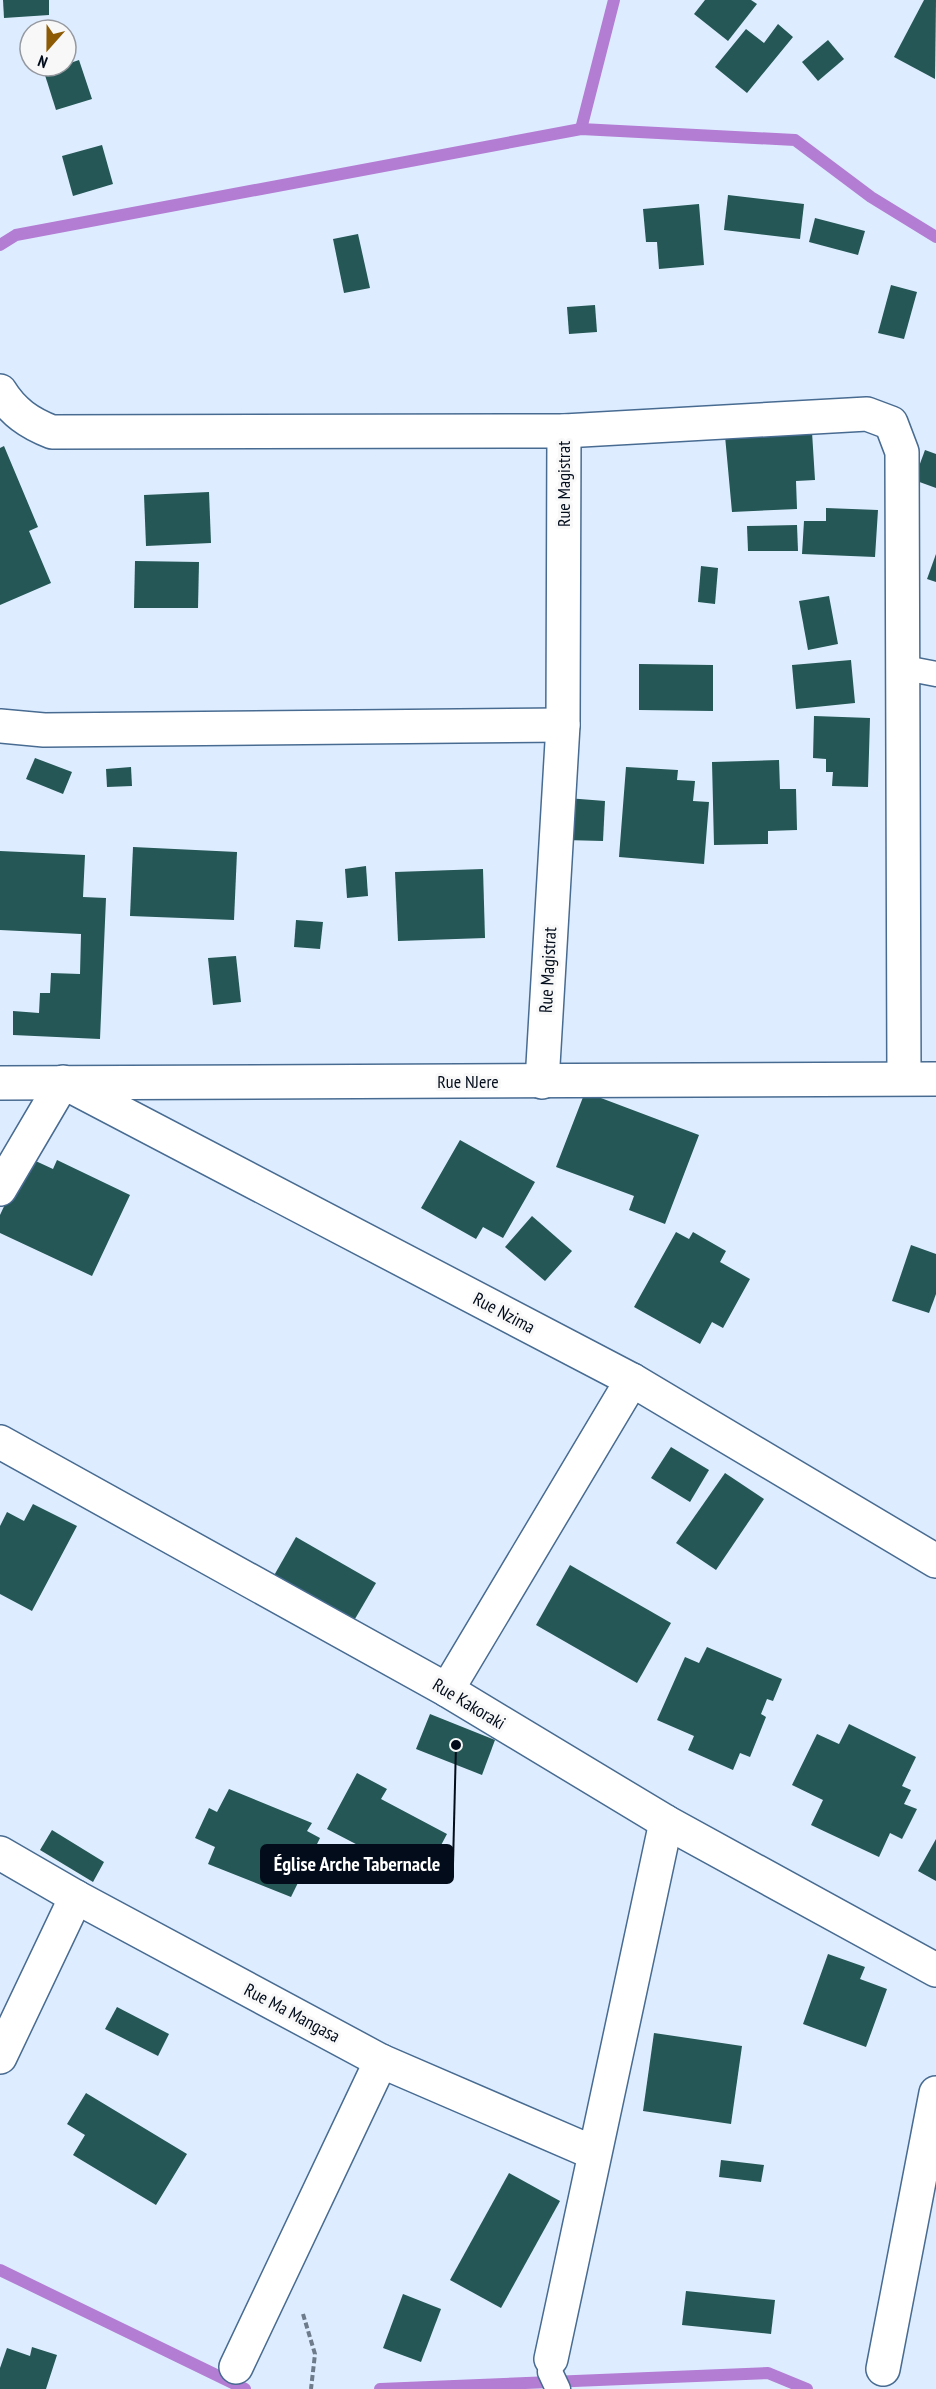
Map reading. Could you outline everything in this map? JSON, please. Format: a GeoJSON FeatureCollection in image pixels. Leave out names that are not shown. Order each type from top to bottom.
{"type":"FeatureCollection","features":[{"type":"Feature","properties":{"kind":"street","name":"Rue Magistrat"},"geometry":{"type":"LineString","coordinates":[[0,391],[7,402],[29,423],[52,432],[564,431],[562,725],[542,1082]]}},
{"type":"Feature","properties":{"kind":"street"},"geometry":{"type":"LineString","coordinates":[[564,431],[867,414],[891,423],[902,452],[904,1078]]}},
{"type":"Feature","properties":{"kind":"street"},"geometry":{"type":"LineString","coordinates":[[0,726],[56,730],[562,725]]}},
{"type":"Feature","properties":{"kind":"street","name":"Rue NJere"},"geometry":{"type":"LineString","coordinates":[[0,1083],[936,1079]]}},
{"type":"Feature","properties":{"kind":"street"},"geometry":{"type":"LineString","coordinates":[[0,1189],[63,1082]]}},
{"type":"Feature","properties":{"kind":"street","name":"Rue Nzima"},"geometry":{"type":"LineString","coordinates":[[63,1082],[632,1380],[936,1561]]}},
{"type":"Feature","properties":{"kind":"street"},"geometry":{"type":"LineString","coordinates":[[447,1690],[632,1380]]}},
{"type":"Feature","properties":{"kind":"street","name":"Rue Kakoraki"},"geometry":{"type":"LineString","coordinates":[[0,1442],[447,1690],[666,1822],[936,1970]]}},
{"type":"Feature","properties":{"kind":"street"},"geometry":{"type":"LineString","coordinates":[[553,2373],[594,2153],[666,1822]]}},
{"type":"Feature","properties":{"kind":"street","name":"Rue Ma Mangasa"},"geometry":{"type":"LineString","coordinates":[[0,1853],[76,1897],[381,2061],[594,2153]]}},
{"type":"Feature","properties":{"kind":"street"},"geometry":{"type":"LineString","coordinates":[[0,2057],[76,1897]]}},
{"type":"Feature","properties":{"kind":"street"},"geometry":{"type":"LineString","coordinates":[[236,2367],[381,2061]]}},
{"type":"Feature","properties":{"kind":"street"},"geometry":{"type":"LineString","coordinates":[[883,2369],[936,2093]]}},
{"type":"Feature","properties":{"kind":"lane"},"geometry":{"type":"LineString","coordinates":[[904,668],[936,674]]}},
{"type":"Feature","properties":{"kind":"path"},"geometry":{"type":"LineString","coordinates":[[287,2260],[315,2354],[311,2387]]}},
{"type":"Feature","properties":{"kind":"building"},"geometry":{"type":"Polygon","coordinates":[[[3,0],[49,0],[49,15],[4,18],[3,0]]]}},
{"type":"Feature","properties":{"kind":"building"},"geometry":{"type":"Polygon","coordinates":[[[705,0],[751,0],[757,4],[728,41],[694,14],[705,0]]]}},
{"type":"Feature","properties":{"kind":"building"},"geometry":{"type":"Polygon","coordinates":[[[924,0],[936,0],[935,79],[894,57],[924,0]]]}},
{"type":"Feature","properties":{"kind":"building"},"geometry":{"type":"Polygon","coordinates":[[[778,24],[793,37],[747,93],[715,67],[746,29],[764,43],[778,24]]]}},
{"type":"Feature","properties":{"kind":"building"},"geometry":{"type":"Polygon","coordinates":[[[828,40],[844,59],[818,81],[802,62],[828,40]]]}},
{"type":"Feature","properties":{"kind":"building"},"geometry":{"type":"Polygon","coordinates":[[[78,60],[92,99],[56,110],[46,78],[78,78],[78,60]]]}},
{"type":"Feature","properties":{"kind":"building"},"geometry":{"type":"Polygon","coordinates":[[[102,145],[113,184],[73,196],[62,156],[102,145]]]}},
{"type":"Feature","properties":{"kind":"building"},"geometry":{"type":"Polygon","coordinates":[[[728,195],[804,204],[800,239],[724,230],[728,195]]]}},
{"type":"Feature","properties":{"kind":"building"},"geometry":{"type":"Polygon","coordinates":[[[699,204],[704,265],[659,269],[657,242],[646,242],[643,209],[699,204]]]}},
{"type":"Feature","properties":{"kind":"building"},"geometry":{"type":"Polygon","coordinates":[[[815,218],[865,231],[858,255],[809,242],[815,218]]]}},
{"type":"Feature","properties":{"kind":"building"},"geometry":{"type":"Polygon","coordinates":[[[358,234],[370,288],[344,293],[333,239],[358,234]]]}},
{"type":"Feature","properties":{"kind":"building"},"geometry":{"type":"Polygon","coordinates":[[[891,285],[917,292],[904,339],[878,333],[891,285]]]}},
{"type":"Feature","properties":{"kind":"building"},"geometry":{"type":"Polygon","coordinates":[[[595,305],[597,332],[569,334],[567,307],[595,305]]]}},
{"type":"Feature","properties":{"kind":"building"},"geometry":{"type":"Polygon","coordinates":[[[812,432],[815,480],[796,481],[797,509],[732,512],[725,436],[812,432]]]}},
{"type":"Feature","properties":{"kind":"building"},"geometry":{"type":"Polygon","coordinates":[[[4,446],[38,527],[29,531],[51,583],[0,605],[0,448],[4,446]]]}},
{"type":"Feature","properties":{"kind":"building"},"geometry":{"type":"Polygon","coordinates":[[[925,450],[936,454],[936,488],[914,480],[925,450]]]}},
{"type":"Feature","properties":{"kind":"building"},"geometry":{"type":"Polygon","coordinates":[[[209,492],[211,543],[146,546],[144,495],[209,492]]]}},
{"type":"Feature","properties":{"kind":"building"},"geometry":{"type":"Polygon","coordinates":[[[826,508],[878,510],[875,557],[802,554],[804,521],[826,521],[826,508]]]}},
{"type":"Feature","properties":{"kind":"building"},"geometry":{"type":"Polygon","coordinates":[[[797,525],[798,551],[748,551],[747,526],[797,525]]]}},
{"type":"Feature","properties":{"kind":"building"},"geometry":{"type":"Polygon","coordinates":[[[936,554],[936,582],[927,579],[936,554]]]}},
{"type":"Feature","properties":{"kind":"building"},"geometry":{"type":"Polygon","coordinates":[[[135,561],[199,562],[198,608],[134,608],[135,561]]]}},
{"type":"Feature","properties":{"kind":"building"},"geometry":{"type":"Polygon","coordinates":[[[701,566],[718,568],[715,604],[698,602],[701,566]]]}},
{"type":"Feature","properties":{"kind":"building"},"geometry":{"type":"Polygon","coordinates":[[[829,596],[838,644],[808,650],[799,601],[829,596]]]}},
{"type":"Feature","properties":{"kind":"building"},"geometry":{"type":"Polygon","coordinates":[[[851,660],[855,703],[796,709],[792,665],[851,660]]]}},
{"type":"Feature","properties":{"kind":"building"},"geometry":{"type":"Polygon","coordinates":[[[639,664],[713,665],[713,711],[639,710],[639,664]]]}},
{"type":"Feature","properties":{"kind":"building"},"geometry":{"type":"Polygon","coordinates":[[[814,716],[870,718],[868,787],[832,786],[833,772],[826,772],[826,759],[813,758],[814,716]]]}},
{"type":"Feature","properties":{"kind":"building"},"geometry":{"type":"Polygon","coordinates":[[[35,758],[72,772],[63,794],[26,779],[35,758]]]}},
{"type":"Feature","properties":{"kind":"building"},"geometry":{"type":"Polygon","coordinates":[[[779,760],[780,789],[796,789],[797,830],[768,831],[768,844],[714,845],[712,762],[779,760]]]}},
{"type":"Feature","properties":{"kind":"building"},"geometry":{"type":"Polygon","coordinates":[[[131,767],[132,786],[107,787],[106,769],[131,767]]]}},
{"type":"Feature","properties":{"kind":"building"},"geometry":{"type":"Polygon","coordinates":[[[626,767],[678,770],[677,780],[695,781],[693,801],[709,802],[704,864],[619,857],[626,767]]]}},
{"type":"Feature","properties":{"kind":"building"},"geometry":{"type":"Polygon","coordinates":[[[567,798],[605,801],[603,841],[565,840],[567,798]]]}},
{"type":"Feature","properties":{"kind":"building"},"geometry":{"type":"Polygon","coordinates":[[[133,847],[237,852],[234,920],[130,916],[133,847]]]}},
{"type":"Feature","properties":{"kind":"building"},"geometry":{"type":"Polygon","coordinates":[[[0,851],[85,855],[83,897],[106,898],[100,1039],[13,1035],[13,1011],[39,1013],[40,993],[50,993],[51,973],[80,974],[81,934],[0,930],[0,851]]]}},
{"type":"Feature","properties":{"kind":"building"},"geometry":{"type":"Polygon","coordinates":[[[366,866],[368,896],[347,898],[345,869],[366,866]]]}},
{"type":"Feature","properties":{"kind":"building"},"geometry":{"type":"Polygon","coordinates":[[[483,869],[485,938],[398,941],[395,872],[483,869]]]}},
{"type":"Feature","properties":{"kind":"building"},"geometry":{"type":"Polygon","coordinates":[[[296,920],[323,922],[320,949],[294,947],[296,920]]]}},
{"type":"Feature","properties":{"kind":"building"},"geometry":{"type":"Polygon","coordinates":[[[236,956],[241,1002],[213,1005],[208,958],[236,956]]]}},
{"type":"Feature","properties":{"kind":"building"},"geometry":{"type":"Polygon","coordinates":[[[585,1092],[699,1135],[665,1224],[629,1210],[634,1196],[556,1167],[585,1092]]]}},
{"type":"Feature","properties":{"kind":"building"},"geometry":{"type":"Polygon","coordinates":[[[460,1140],[535,1182],[503,1238],[483,1227],[476,1239],[421,1208],[460,1140]]]}},
{"type":"Feature","properties":{"kind":"building"},"geometry":{"type":"Polygon","coordinates":[[[27,1157],[53,1169],[57,1160],[130,1195],[92,1276],[0,1233],[0,1215],[27,1157]]]}},
{"type":"Feature","properties":{"kind":"building"},"geometry":{"type":"Polygon","coordinates":[[[532,1216],[572,1251],[545,1281],[505,1247],[532,1216]]]}},
{"type":"Feature","properties":{"kind":"building"},"geometry":{"type":"Polygon","coordinates":[[[676,1232],[689,1239],[693,1232],[726,1251],[720,1262],[750,1279],[723,1328],[712,1322],[700,1344],[634,1307],[676,1232]]]}},
{"type":"Feature","properties":{"kind":"building"},"geometry":{"type":"Polygon","coordinates":[[[911,1245],[936,1254],[936,1294],[929,1313],[892,1301],[911,1245]]]}},
{"type":"Feature","properties":{"kind":"building"},"geometry":{"type":"Polygon","coordinates":[[[671,1447],[709,1470],[690,1502],[651,1478],[671,1447]]]}},
{"type":"Feature","properties":{"kind":"building"},"geometry":{"type":"Polygon","coordinates":[[[725,1473],[764,1499],[716,1570],[676,1543],[725,1473]]]}},
{"type":"Feature","properties":{"kind":"building"},"geometry":{"type":"Polygon","coordinates":[[[33,1504],[77,1526],[32,1611],[0,1594],[0,1526],[7,1512],[24,1521],[33,1504]]]}},
{"type":"Feature","properties":{"kind":"building"},"geometry":{"type":"Polygon","coordinates":[[[296,1537],[376,1583],[352,1624],[272,1579],[296,1537]]]}},
{"type":"Feature","properties":{"kind":"building"},"geometry":{"type":"Polygon","coordinates":[[[570,1565],[671,1623],[637,1683],[536,1625],[570,1565]]]}},
{"type":"Feature","properties":{"kind":"building"},"geometry":{"type":"Polygon","coordinates":[[[707,1647],[782,1679],[773,1701],[767,1699],[761,1714],[766,1717],[750,1757],[740,1753],[733,1770],[688,1750],[694,1736],[657,1720],[685,1657],[699,1663],[707,1647]]]}},
{"type":"Feature","properties":{"kind":"building"},"geometry":{"type":"Polygon","coordinates":[[[430,1714],[495,1740],[482,1775],[416,1749],[430,1714]]]}},
{"type":"Feature","properties":{"kind":"building"},"geometry":{"type":"Polygon","coordinates":[[[849,1724],[916,1757],[902,1786],[911,1790],[904,1804],[917,1809],[902,1839],[890,1833],[879,1857],[811,1825],[823,1800],[792,1785],[817,1734],[839,1744],[849,1724]]]}},
{"type":"Feature","properties":{"kind":"building"},"geometry":{"type":"Polygon","coordinates":[[[357,1773],[387,1789],[381,1799],[447,1834],[423,1879],[327,1829],[357,1773]]]}},
{"type":"Feature","properties":{"kind":"building"},"geometry":{"type":"Polygon","coordinates":[[[229,1789],[312,1823],[307,1831],[320,1838],[291,1897],[208,1864],[215,1847],[195,1838],[209,1808],[217,1812],[229,1789]]]}},
{"type":"Feature","properties":{"kind":"building"},"geometry":{"type":"Polygon","coordinates":[[[52,1830],[104,1862],[93,1882],[40,1850],[52,1830]]]}},
{"type":"Feature","properties":{"kind":"building"},"geometry":{"type":"Polygon","coordinates":[[[936,1839],[936,1881],[918,1871],[936,1839]]]}},
{"type":"Feature","properties":{"kind":"building"},"geometry":{"type":"Polygon","coordinates":[[[828,1954],[865,1967],[860,1979],[887,1989],[866,2047],[803,2024],[828,1954]]]}},
{"type":"Feature","properties":{"kind":"building"},"geometry":{"type":"Polygon","coordinates":[[[117,2007],[169,2034],[158,2056],[105,2029],[117,2007]]]}},
{"type":"Feature","properties":{"kind":"building"},"geometry":{"type":"Polygon","coordinates":[[[654,2033],[742,2046],[731,2124],[643,2111],[654,2033]]]}},
{"type":"Feature","properties":{"kind":"building"},"geometry":{"type":"Polygon","coordinates":[[[86,2093],[187,2154],[156,2205],[73,2155],[85,2135],[67,2124],[86,2093]]]}},
{"type":"Feature","properties":{"kind":"building"},"geometry":{"type":"Polygon","coordinates":[[[721,2160],[764,2165],[761,2182],[719,2177],[721,2160]]]}},
{"type":"Feature","properties":{"kind":"building"},"geometry":{"type":"Polygon","coordinates":[[[509,2173],[560,2201],[501,2308],[450,2280],[509,2173]]]}},
{"type":"Feature","properties":{"kind":"building"},"geometry":{"type":"Polygon","coordinates":[[[686,2291],[775,2300],[771,2334],[682,2325],[686,2291]]]}},
{"type":"Feature","properties":{"kind":"building"},"geometry":{"type":"Polygon","coordinates":[[[403,2294],[441,2309],[421,2362],[383,2348],[403,2294]]]}},
{"type":"Feature","properties":{"kind":"building"},"geometry":{"type":"Polygon","coordinates":[[[32,2347],[57,2355],[46,2389],[0,2389],[0,2368],[7,2348],[30,2356],[32,2347]]]}},
{"type":"Feature","properties":{"kind":"waterway"},"geometry":{"type":"LineString","coordinates":[[581,129],[614,0]]}},
{"type":"Feature","properties":{"kind":"waterway"},"geometry":{"type":"LineString","coordinates":[[0,245],[16,235],[581,129],[795,140],[871,197],[936,237]]}},
{"type":"Feature","properties":{"kind":"waterway"},"geometry":{"type":"LineString","coordinates":[[0,2270],[245,2389]]}},
{"type":"Feature","properties":{"kind":"waterway"},"geometry":{"type":"LineString","coordinates":[[380,2389],[768,2373],[807,2389]]}},
{"type":"Feature","properties":{"kind":"place","name":"Église Arche Tabernacle"},"geometry":{"type":"Point","coordinates":[456,1745]}}]}
